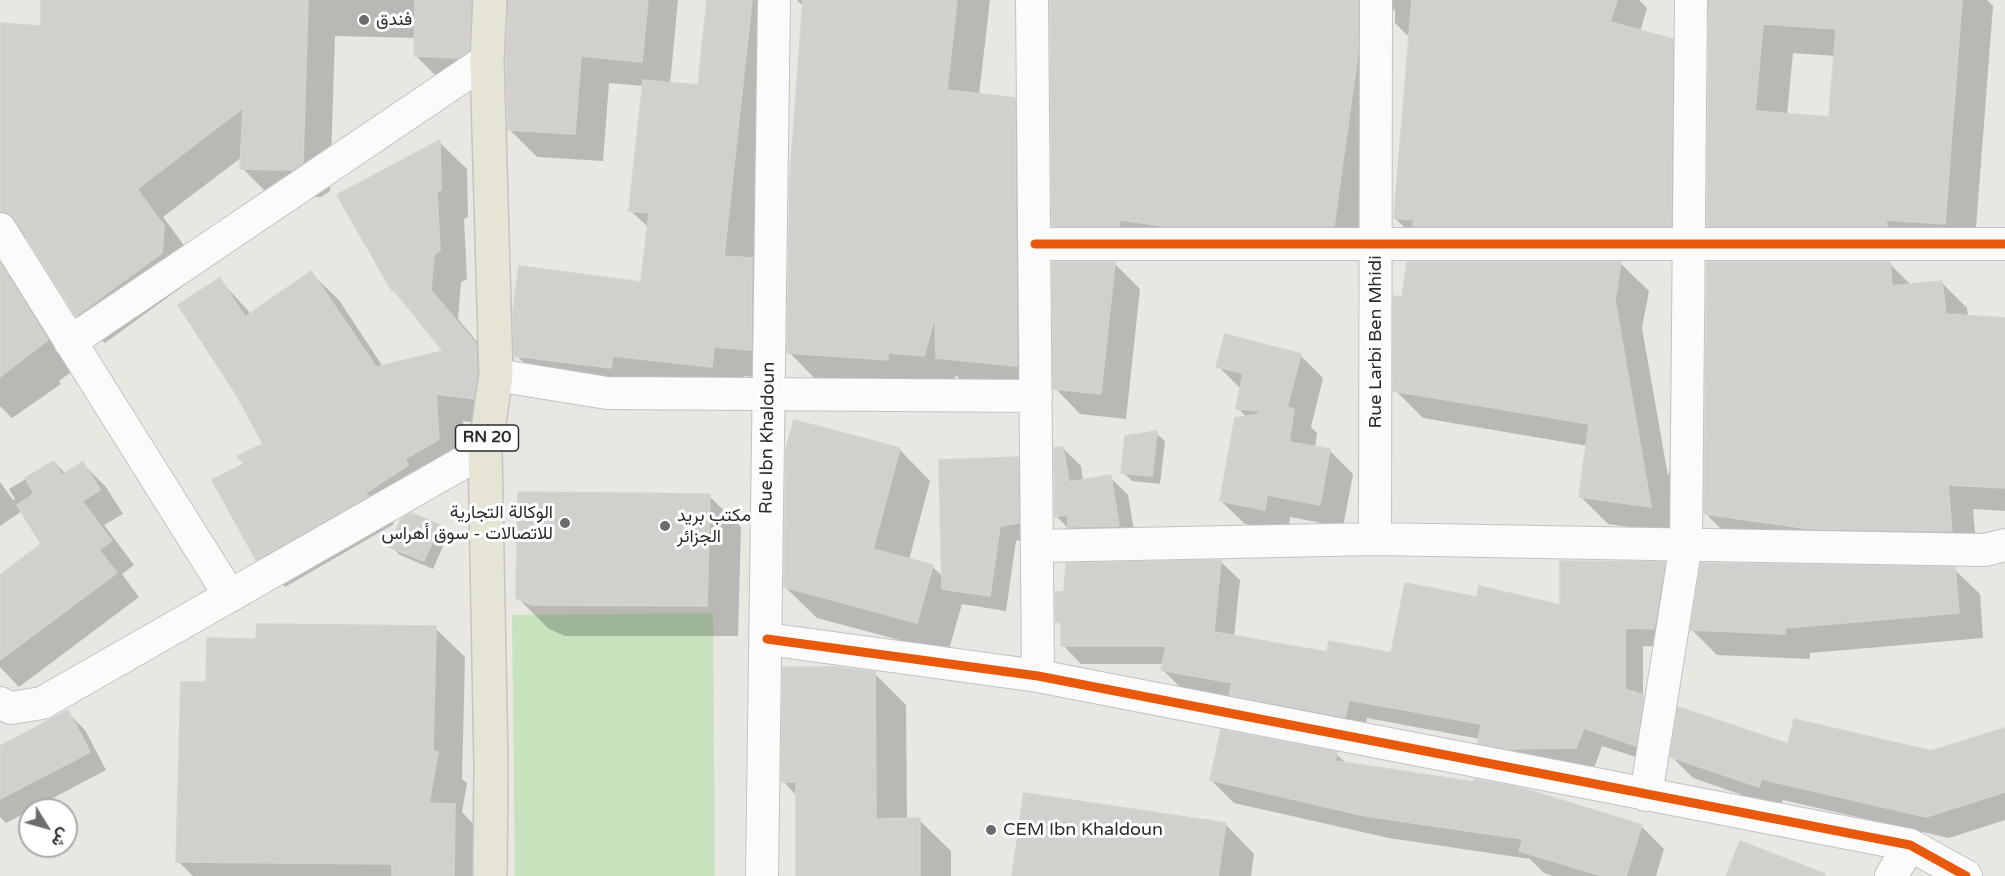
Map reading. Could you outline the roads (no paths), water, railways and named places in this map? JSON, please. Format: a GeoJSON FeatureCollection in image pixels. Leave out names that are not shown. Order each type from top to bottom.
{"type":"FeatureCollection","features":[{"type":"Feature","properties":{"kind":"main road","name":"RN 20"},"geometry":{"type":"LineString","coordinates":[[490,0],[487,60],[496,375],[485,450],[491,766],[490,876]]}},
{"type":"Feature","properties":{"kind":"street","name":"Rue Ibn Khaldoun"},"geometry":{"type":"LineString","coordinates":[[762,876],[774,0]]}},
{"type":"Feature","properties":{"kind":"street"},"geometry":{"type":"LineString","coordinates":[[1032,0],[1038,676]]}},
{"type":"Feature","properties":{"kind":"street","name":"Rue Larbi Ben Mhidi"},"geometry":{"type":"LineString","coordinates":[[1375,539],[1376,0]]}},
{"type":"Feature","properties":{"kind":"street"},"geometry":{"type":"LineString","coordinates":[[1646,795],[1686,544],[1690,0]]}},
{"type":"Feature","properties":{"kind":"street"},"geometry":{"type":"LineString","coordinates":[[70,342],[487,60]]}},
{"type":"Feature","properties":{"kind":"street"},"geometry":{"type":"LineString","coordinates":[[0,229],[230,596]]}},
{"type":"Feature","properties":{"kind":"street"},"geometry":{"type":"LineString","coordinates":[[1035,244],[2005,243]]}},
{"type":"Feature","properties":{"kind":"street"},"geometry":{"type":"LineString","coordinates":[[496,375],[607,393],[1036,396]]}},
{"type":"Feature","properties":{"kind":"street"},"geometry":{"type":"LineString","coordinates":[[0,703],[10,708],[42,703],[485,450]]}},
{"type":"Feature","properties":{"kind":"street"},"geometry":{"type":"LineString","coordinates":[[1038,546],[1375,539],[1985,550],[2005,545]]}},
{"type":"Feature","properties":{"kind":"street"},"geometry":{"type":"LineString","coordinates":[[767,639],[1038,676],[1910,845],[1966,876]]}},
{"type":"Feature","properties":{"kind":"street"},"geometry":{"type":"LineString","coordinates":[[1891,876],[1910,845]]}},
{"type":"Feature","properties":{"kind":"place","name":"فندق"},"geometry":{"type":"Point","coordinates":[364,20]}},
{"type":"Feature","properties":{"kind":"place","name":"الوكالة التجارية للاتصالات - سوق أهراس"},"geometry":{"type":"Point","coordinates":[565,523]}},
{"type":"Feature","properties":{"kind":"place","name":"مكتب بريد الجزائر"},"geometry":{"type":"Point","coordinates":[665,526]}},
{"type":"Feature","properties":{"kind":"place","name":"CEM Ibn Khaldoun"},"geometry":{"type":"Point","coordinates":[991,830]}}]}
